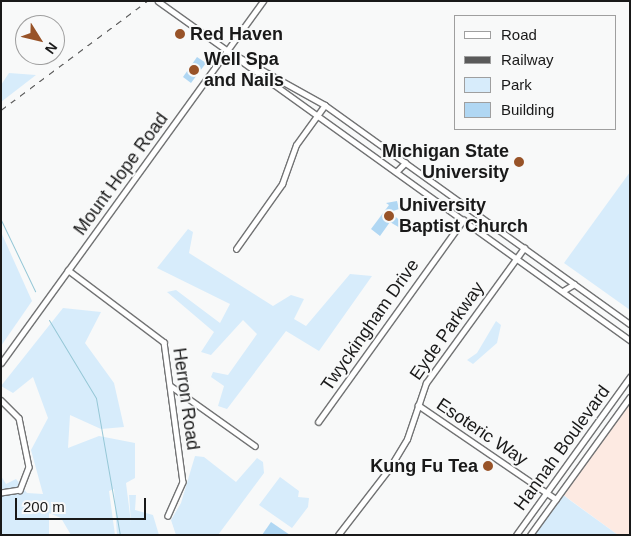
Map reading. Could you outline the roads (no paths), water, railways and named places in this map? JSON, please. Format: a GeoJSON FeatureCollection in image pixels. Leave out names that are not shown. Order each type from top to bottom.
{"type":"FeatureCollection","features":[{"type":"Feature","properties":{"kind":"street"},"geometry":{"type":"LineString","coordinates":[[158,1],[630,340]]}},
{"type":"Feature","properties":{"kind":"street","name":"Mount Hope Road"},"geometry":{"type":"LineString","coordinates":[[1,364],[263,1]]}},
{"type":"Feature","properties":{"kind":"street"},"geometry":{"type":"LineString","coordinates":[[228,50],[325,106],[630,324]]}},
{"type":"Feature","properties":{"kind":"street"},"geometry":{"type":"LineString","coordinates":[[236,249],[282,184],[296,145],[325,106]]}},
{"type":"Feature","properties":{"kind":"street"},"geometry":{"type":"LineString","coordinates":[[396,172],[405,163]]}},
{"type":"Feature","properties":{"kind":"street","name":"Twyckingham Drive"},"geometry":{"type":"LineString","coordinates":[[318,422],[463,220]]}},
{"type":"Feature","properties":{"kind":"street"},"geometry":{"type":"LineString","coordinates":[[480,232],[488,222]]}},
{"type":"Feature","properties":{"kind":"street","name":"Eyde Parkway"},"geometry":{"type":"LineString","coordinates":[[338,535],[390,469],[407,439],[426,383],[524,248]]}},
{"type":"Feature","properties":{"kind":"street","name":"Herron Road"},"geometry":{"type":"LineString","coordinates":[[68,270],[161,336],[184,482],[168,516]]}},
{"type":"Feature","properties":{"kind":"street"},"geometry":{"type":"LineString","coordinates":[[562,291],[574,284]]}},
{"type":"Feature","properties":{"kind":"street","name":"Hannah Boulevard"},"geometry":{"type":"LineString","coordinates":[[516,535],[630,377]]}},
{"type":"Feature","properties":{"kind":"street"},"geometry":{"type":"LineString","coordinates":[[170,386],[255,446]]}},
{"type":"Feature","properties":{"kind":"street","name":"Hannah Boulevard"},"geometry":{"type":"LineString","coordinates":[[530,535],[630,397]]}},
{"type":"Feature","properties":{"kind":"street"},"geometry":{"type":"LineString","coordinates":[[1,400],[19,418],[29,467],[20,490],[1,494]]}},
{"type":"Feature","properties":{"kind":"street","name":"Esoteric Way"},"geometry":{"type":"LineString","coordinates":[[418,404],[556,500]]}},
{"type":"Feature","properties":{"kind":"waterway"},"geometry":{"type":"LineString","coordinates":[[1,220],[35,291]]}},
{"type":"Feature","properties":{"kind":"waterway"},"geometry":{"type":"LineString","coordinates":[[49,320],[96,398],[120,535]]}},
{"type":"Feature","properties":{"kind":"railway"},"geometry":{"type":"LineString","coordinates":[[1,110],[147,1]]}},
{"type":"Feature","properties":{"kind":"place","name":"Red Haven"},"geometry":{"type":"Point","coordinates":[180,34]}},
{"type":"Feature","properties":{"kind":"place","name":"Well Spa and Nails"},"geometry":{"type":"Point","coordinates":[194,70]}},
{"type":"Feature","properties":{"kind":"place","name":"Michigan State University"},"geometry":{"type":"Point","coordinates":[519,162]}},
{"type":"Feature","properties":{"kind":"place","name":"University Baptist Church"},"geometry":{"type":"Point","coordinates":[389,216]}},
{"type":"Feature","properties":{"kind":"place","name":"Kung Fu Tea"},"geometry":{"type":"Point","coordinates":[488,466]}}]}
